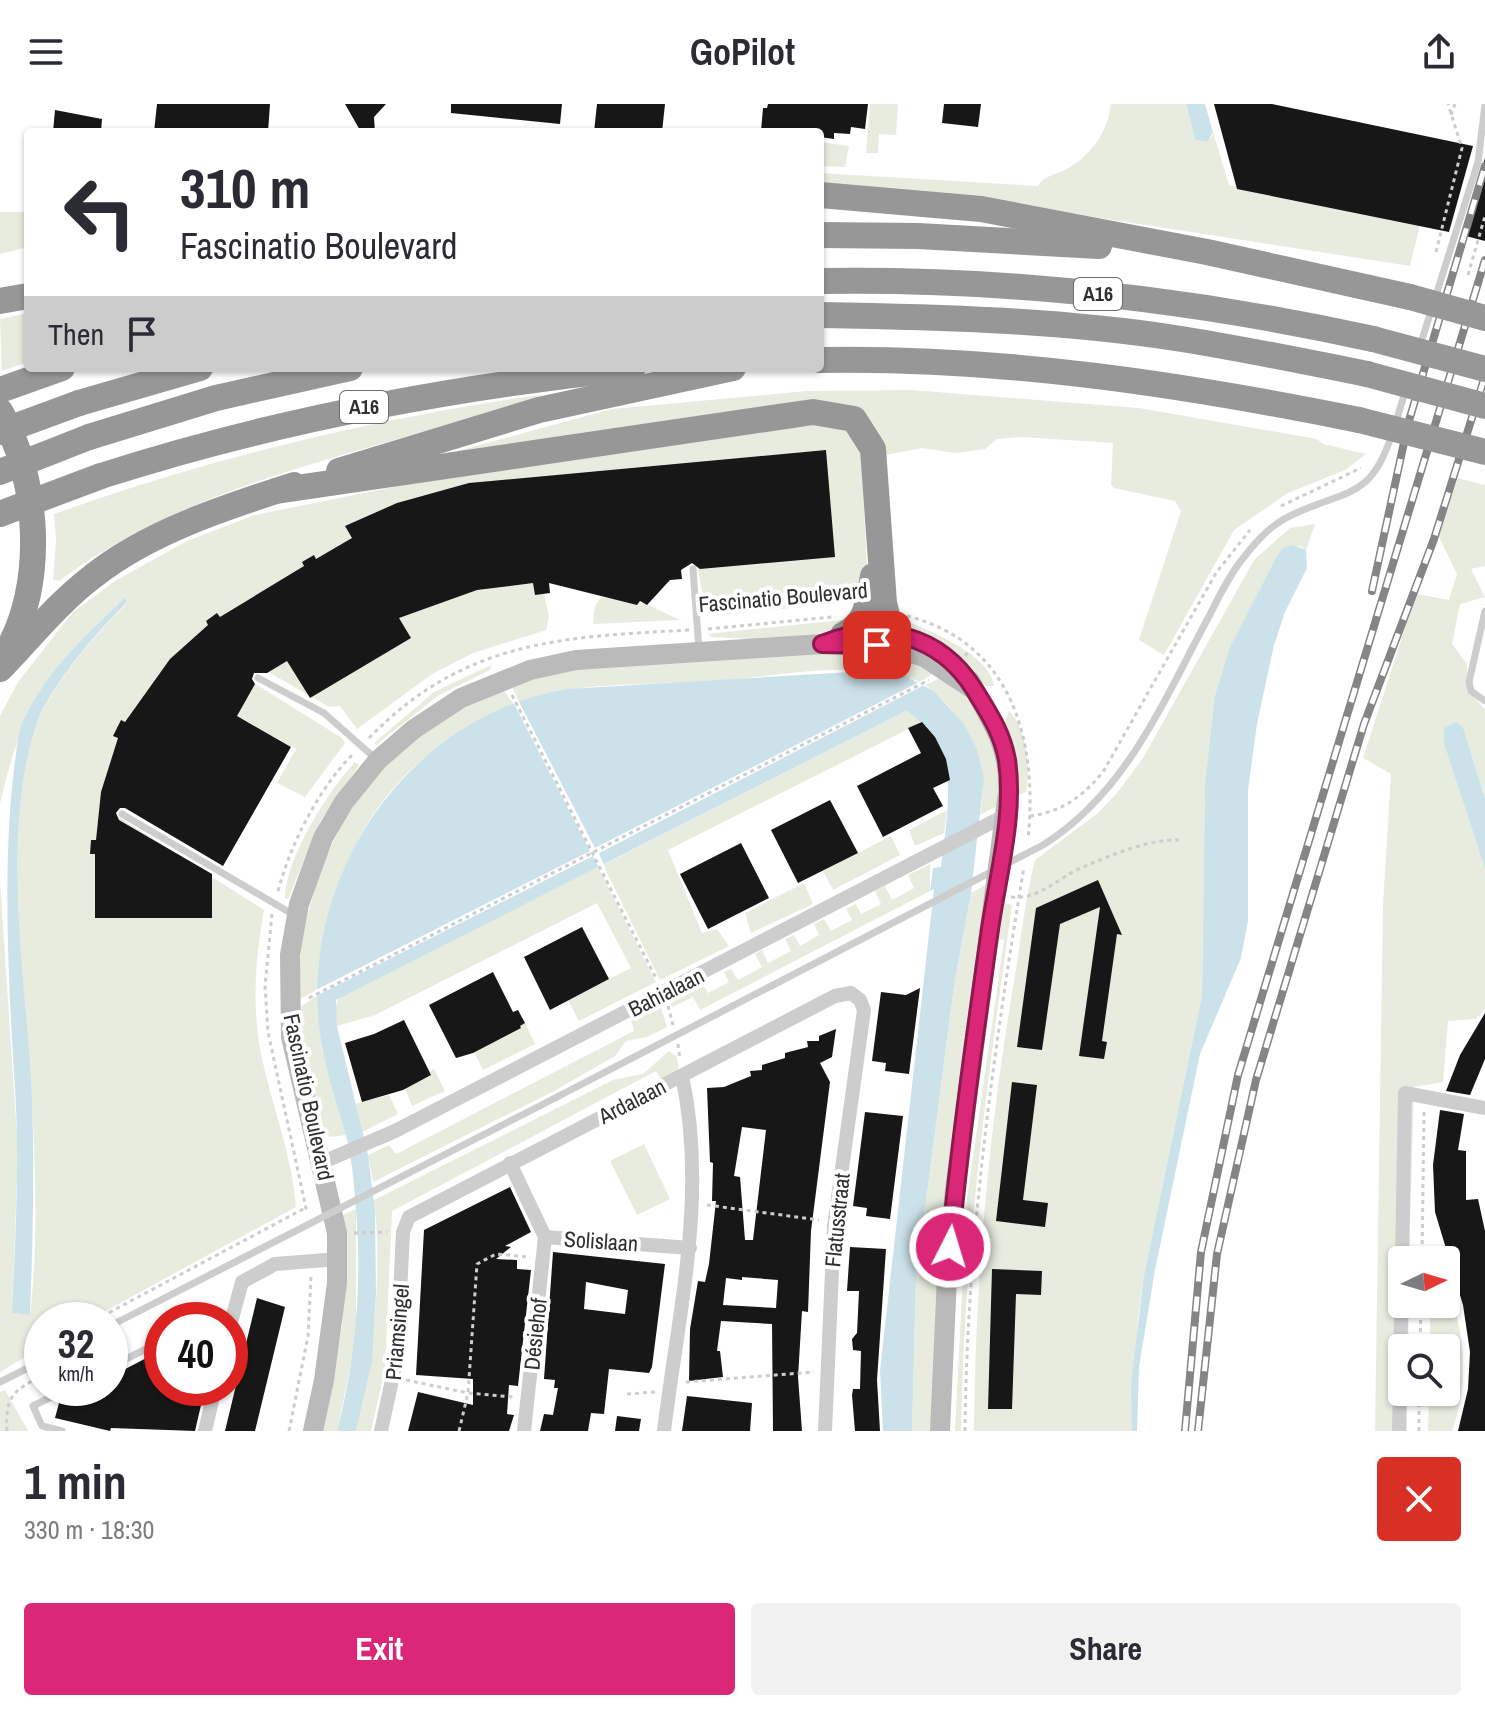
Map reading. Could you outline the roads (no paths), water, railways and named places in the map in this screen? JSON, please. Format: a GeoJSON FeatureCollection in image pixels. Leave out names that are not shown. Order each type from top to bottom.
{"type":"FeatureCollection","features":[{"type":"Feature","properties":{"kind":"highway","name":"A16"},"geometry":{"type":"LineString","coordinates":[[824,195],[981,209],[1207,252],[1382,290],[1485,318]]}},
{"type":"Feature","properties":{"kind":"highway","name":"A16"},"geometry":{"type":"LineString","coordinates":[[824,235],[988,239],[1207,252]]}},
{"type":"Feature","properties":{"kind":"highway","name":"A16"},"geometry":{"type":"LineString","coordinates":[[824,281],[938,282],[1177,301],[1373,339],[1485,369]]}},
{"type":"Feature","properties":{"kind":"highway"},"geometry":{"type":"LineString","coordinates":[[0,301],[24,297]]}},
{"type":"Feature","properties":{"kind":"highway","name":"A16"},"geometry":{"type":"LineString","coordinates":[[824,315],[929,316],[1173,338],[1367,374],[1485,406]]}},
{"type":"Feature","properties":{"kind":"highway"},"geometry":{"type":"LineString","coordinates":[[824,360],[953,363],[1099,375],[1214,391],[1359,420],[1485,452]]}},
{"type":"Feature","properties":{"kind":"highway"},"geometry":{"type":"LineString","coordinates":[[0,390],[51,372]]}},
{"type":"Feature","properties":{"kind":"highway"},"geometry":{"type":"LineString","coordinates":[[0,432],[79,403],[186,372]]}},
{"type":"Feature","properties":{"kind":"highway","name":"A16"},"geometry":{"type":"LineString","coordinates":[[0,472],[89,437],[216,398],[332,372]]}},
{"type":"Feature","properties":{"kind":"highway","name":"A16"},"geometry":{"type":"LineString","coordinates":[[0,514],[101,476],[229,437],[390,401],[604,372]]}},
{"type":"Feature","properties":{"kind":"highway","name":"A16"},"geometry":{"type":"LineString","coordinates":[[0,669],[73,593],[104,567],[192,523],[276,491],[539,410],[715,372]]}},
{"type":"Feature","properties":{"kind":"highway"},"geometry":{"type":"LineString","coordinates":[[0,411],[23,468],[32,536],[24,604],[11,644],[0,661]]}},
{"type":"Feature","properties":{"kind":"highway"},"geometry":{"type":"LineString","coordinates":[[276,491],[830,412],[854,419],[873,449],[884,626],[858,626],[832,639]]}},
{"type":"Feature","properties":{"kind":"street","name":"Fascinatio Boulevard"},"geometry":{"type":"LineString","coordinates":[[313,1431],[324,1380],[332,1308],[324,1258],[334,1210],[290,1026],[289,969],[296,916],[323,838],[344,802],[378,760],[445,707],[490,684],[530,670],[576,660],[832,639],[884,626],[919,640],[962,668],[989,711],[1004,746],[1009,782],[955,1189],[947,1277],[940,1431]]}},
{"type":"Feature","properties":{"kind":"street","name":"Bahialaan"},"geometry":{"type":"LineString","coordinates":[[323,1162],[370,1143],[1006,815]]}},
{"type":"Feature","properties":{"kind":"street","name":"Ardalaan"},"geometry":{"type":"LineString","coordinates":[[397,1232],[409,1217],[835,996],[856,995],[864,1010]]}},
{"type":"Feature","properties":{"kind":"street","name":"Flatusstraat"},"geometry":{"type":"LineString","coordinates":[[825,1431],[825,1370],[835,1223],[864,1010]]}},
{"type":"Feature","properties":{"kind":"street"},"geometry":{"type":"LineString","coordinates":[[664,1431],[690,1248],[689,1123],[682,1076]]}},
{"type":"Feature","properties":{"kind":"street"},"geometry":{"type":"LineString","coordinates":[[1399,1431],[1405,1093],[1485,1108]]}},
{"type":"Feature","properties":{"kind":"street","name":"Solislaan"},"geometry":{"type":"LineString","coordinates":[[510,1163],[545,1237],[690,1248]]}},
{"type":"Feature","properties":{"kind":"street","name":"Priamsingel"},"geometry":{"type":"LineString","coordinates":[[381,1431],[394,1378],[397,1232]]}},
{"type":"Feature","properties":{"kind":"street","name":"Désiehof"},"geometry":{"type":"LineString","coordinates":[[524,1431],[545,1237]]}},
{"type":"Feature","properties":{"kind":"street"},"geometry":{"type":"LineString","coordinates":[[236,1302],[242,1282],[275,1264],[324,1258]]}},
{"type":"Feature","properties":{"kind":"street"},"geometry":{"type":"LineString","coordinates":[[205,1431],[211,1406]]}},
{"type":"Feature","properties":{"kind":"lane"},"geometry":{"type":"LineString","coordinates":[[1416,360],[1478,162],[1485,105]]}},
{"type":"Feature","properties":{"kind":"lane"},"geometry":{"type":"LineString","coordinates":[[128,1317],[1027,853],[1072,825],[1119,776],[1240,561],[1266,531],[1294,514],[1348,495],[1365,483],[1383,462],[1411,374]]}},
{"type":"Feature","properties":{"kind":"lane"},"geometry":{"type":"LineString","coordinates":[[693,569],[699,652]]}},
{"type":"Feature","properties":{"kind":"lane"},"geometry":{"type":"LineString","coordinates":[[1485,611],[1469,682],[1471,691],[1485,701]]}},
{"type":"Feature","properties":{"kind":"lane"},"geometry":{"type":"LineString","coordinates":[[258,678],[324,713],[378,760]]}},
{"type":"Feature","properties":{"kind":"lane"},"geometry":{"type":"LineString","coordinates":[[122,814],[296,916]]}},
{"type":"Feature","properties":{"kind":"lane"},"geometry":{"type":"LineString","coordinates":[[0,1382],[24,1370]]}},
{"type":"Feature","properties":{"kind":"lane"},"geometry":{"type":"LineString","coordinates":[[33,1406],[42,1426],[62,1431]]}},
{"type":"Feature","properties":{"kind":"water"},"geometry":{"type":"Polygon","coordinates":[[[1186,104],[1205,104],[1213,132],[1207,142],[1195,139],[1186,104]]]}},
{"type":"Feature","properties":{"kind":"water"},"geometry":{"type":"Polygon","coordinates":[[[1293,545],[1306,550],[1307,568],[1285,612],[1274,645],[1257,724],[1248,790],[1248,921],[1241,958],[1200,1054],[1155,1270],[1139,1367],[1137,1431],[1132,1431],[1131,1384],[1144,1275],[1202,995],[1205,785],[1215,696],[1230,647],[1282,548],[1293,545]]]}},
{"type":"Feature","properties":{"kind":"water"},"geometry":{"type":"Polygon","coordinates":[[[125,598],[127,602],[78,656],[47,701],[27,759],[20,803],[18,895],[31,1078],[33,1167],[30,1302],[24,1302],[24,1314],[12,1313],[17,1145],[7,907],[10,814],[20,729],[52,674],[79,642],[125,598]]]}},
{"type":"Feature","properties":{"kind":"water"},"geometry":{"type":"Polygon","coordinates":[[[868,671],[905,676],[934,691],[963,723],[977,749],[984,778],[971,893],[954,986],[916,1278],[912,1431],[883,1431],[880,1371],[934,889],[930,891],[933,868],[941,867],[948,781],[937,743],[924,726],[906,711],[336,1000],[337,1026],[368,1155],[375,1210],[376,1293],[372,1361],[356,1431],[337,1431],[353,1349],[358,1294],[358,1238],[349,1151],[321,1040],[319,968],[329,912],[349,858],[378,809],[415,766],[460,731],[511,705],[567,689],[868,671]]]}},
{"type":"Feature","properties":{"kind":"water"},"geometry":{"type":"Polygon","coordinates":[[[1456,722],[1463,727],[1485,799],[1485,869],[1444,744],[1444,728],[1456,722]]]}},
{"type":"Feature","properties":{"kind":"railway"},"geometry":{"type":"LineString","coordinates":[[1372,591],[1408,424],[1485,166]]}},
{"type":"Feature","properties":{"kind":"railway"},"geometry":{"type":"LineString","coordinates":[[1185,1431],[1201,1252],[1238,1075],[1485,260]]}},
{"type":"Feature","properties":{"kind":"railway"},"geometry":{"type":"LineString","coordinates":[[1198,1431],[1217,1254],[1256,1080],[1364,724],[1434,539],[1485,376]]}}]}
